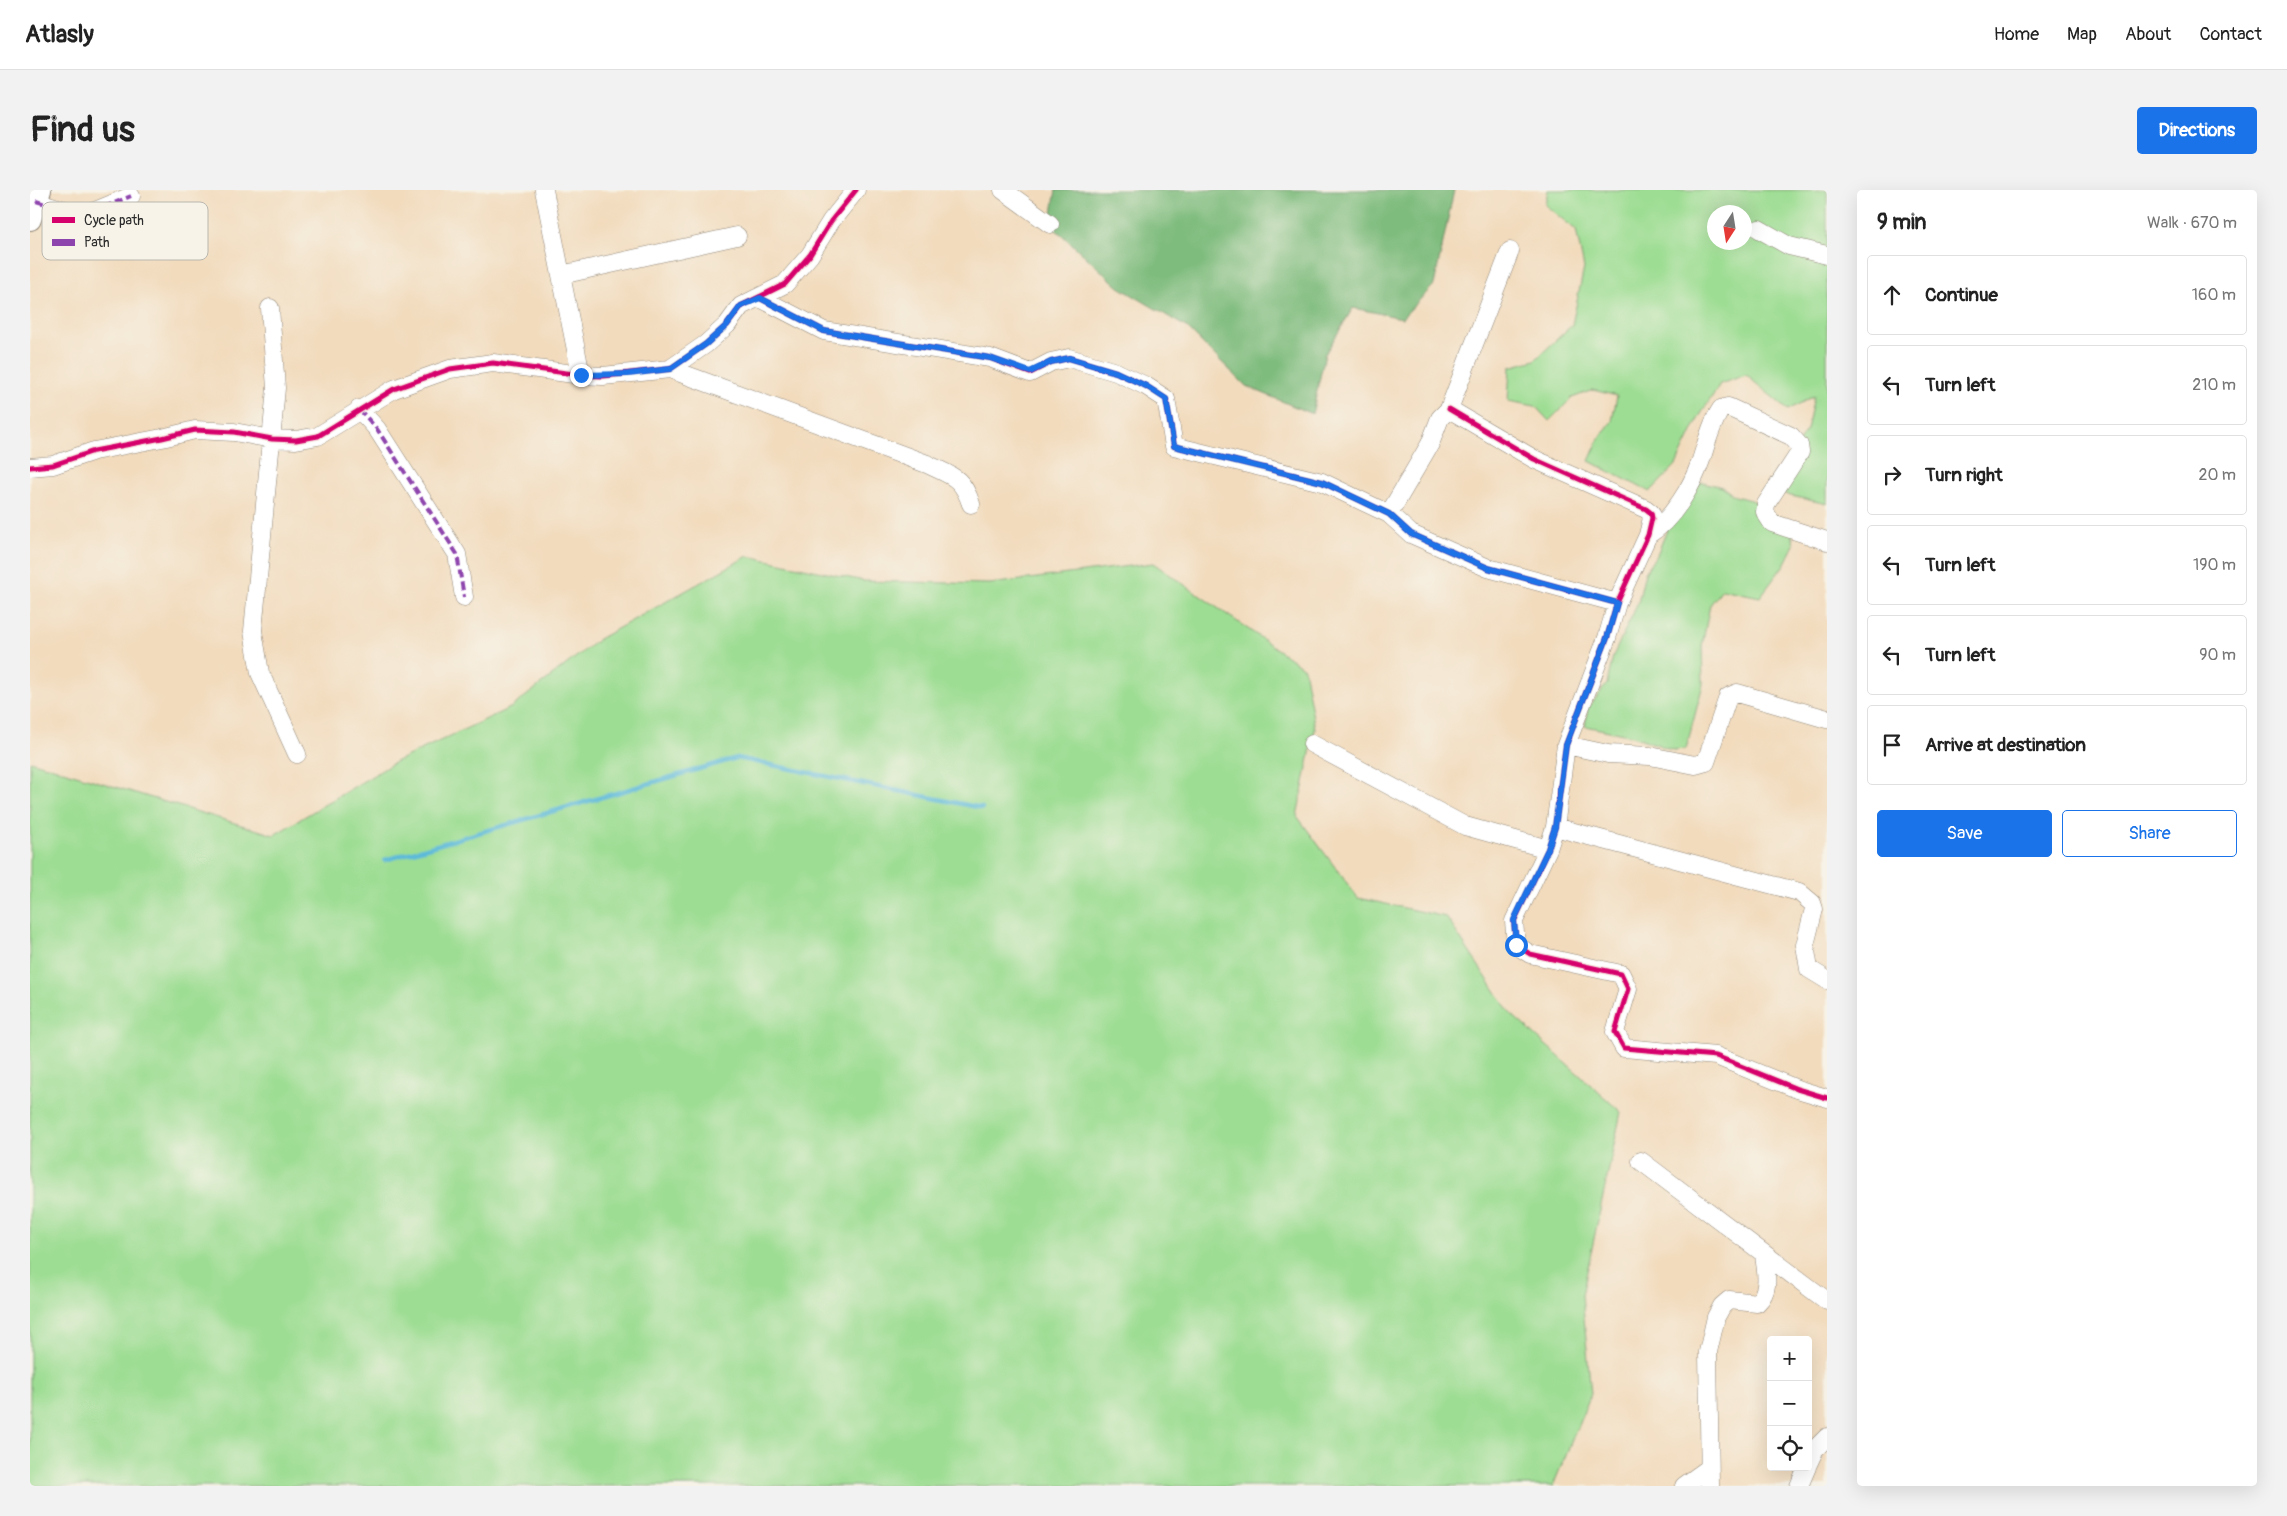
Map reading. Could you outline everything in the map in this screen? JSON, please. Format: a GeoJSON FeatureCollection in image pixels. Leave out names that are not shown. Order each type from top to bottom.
{"type":"FeatureCollection","features":[{"type":"Feature","properties":{"kind":"street"},"geometry":{"type":"LineString","coordinates":[[544,190],[581,375]]}},
{"type":"Feature","properties":{"kind":"street"},"geometry":{"type":"LineString","coordinates":[[670,369],[706,344],[727,325],[741,306],[785,284],[810,255],[830,221],[856,190]]}},
{"type":"Feature","properties":{"kind":"street"},"geometry":{"type":"LineString","coordinates":[[1004,190],[1050,224]]}},
{"type":"Feature","properties":{"kind":"street"},"geometry":{"type":"LineString","coordinates":[[117,202],[131,196]]}},
{"type":"Feature","properties":{"kind":"street"},"geometry":{"type":"LineString","coordinates":[[1759,229],[1789,246],[1827,255]]}},
{"type":"Feature","properties":{"kind":"street"},"geometry":{"type":"LineString","coordinates":[[561,275],[737,236]]}},
{"type":"Feature","properties":{"kind":"street"},"geometry":{"type":"LineString","coordinates":[[1389,514],[1430,444],[1440,418],[1449,409],[1510,250]]}},
{"type":"Feature","properties":{"kind":"street"},"geometry":{"type":"LineString","coordinates":[[760,298],[824,331],[990,358],[1030,372],[1051,362],[1069,358],[1116,372],[1146,386],[1166,399],[1174,446],[1322,482],[1389,514],[1411,534],[1488,568],[1617,603]]}},
{"type":"Feature","properties":{"kind":"street"},"geometry":{"type":"LineString","coordinates":[[270,308],[276,388],[253,631],[260,673],[297,754]]}},
{"type":"Feature","properties":{"kind":"street"},"geometry":{"type":"LineString","coordinates":[[30,467],[53,465],[94,451],[195,430],[234,432],[272,439],[296,440],[318,436],[394,389],[450,369],[493,363],[581,375],[628,374],[670,369],[927,464],[958,480],[966,488],[971,504]]}},
{"type":"Feature","properties":{"kind":"street"},"geometry":{"type":"LineString","coordinates":[[1648,535],[1661,527],[1672,514],[1701,462],[1715,418],[1721,409],[1728,407],[1791,436],[1799,445],[1800,452],[1766,504],[1765,512],[1772,522],[1827,541]]}},
{"type":"Feature","properties":{"kind":"street"},"geometry":{"type":"LineString","coordinates":[[359,409],[377,429],[457,554],[464,597]]}},
{"type":"Feature","properties":{"kind":"street"},"geometry":{"type":"LineString","coordinates":[[1449,409],[1534,459],[1646,509],[1651,513],[1652,518],[1648,535],[1617,603],[1604,646],[1566,745],[1555,827],[1548,849],[1514,920],[1516,945],[1530,954],[1621,974],[1628,989],[1615,1032],[1624,1048],[1716,1056],[1797,1089],[1827,1098]]}},
{"type":"Feature","properties":{"kind":"street"},"geometry":{"type":"LineString","coordinates":[[1566,745],[1608,754],[1650,756],[1695,765],[1706,762],[1728,697],[1737,693],[1827,719]]}},
{"type":"Feature","properties":{"kind":"street"},"geometry":{"type":"LineString","coordinates":[[1312,744],[1465,826],[1548,849]]}},
{"type":"Feature","properties":{"kind":"street"},"geometry":{"type":"LineString","coordinates":[[1555,827],[1799,892],[1812,903],[1814,909],[1805,945],[1809,969],[1827,980]]}},
{"type":"Feature","properties":{"kind":"street"},"geometry":{"type":"LineString","coordinates":[[1641,1161],[1827,1302]]}},
{"type":"Feature","properties":{"kind":"street"},"geometry":{"type":"LineString","coordinates":[[1710,1486],[1708,1352],[1716,1317],[1722,1306],[1729,1300],[1757,1303],[1764,1297],[1767,1285],[1764,1255]]}},
{"type":"Feature","properties":{"kind":"street"},"geometry":{"type":"LineString","coordinates":[[1812,1455],[1815,1449],[1827,1437]]}},
{"type":"Feature","properties":{"kind":"street"},"geometry":{"type":"LineString","coordinates":[[1684,1486],[1709,1468]]}},
{"type":"Feature","properties":{"kind":"street"},"geometry":{"type":"LineString","coordinates":[[1799,1486],[1805,1471]]}},
{"type":"Feature","properties":{"kind":"green space"},"geometry":{"type":"Polygon","coordinates":[[[1056,190],[1454,190],[1434,285],[1402,318],[1353,308],[1325,354],[1312,414],[1246,386],[1186,327],[1119,287],[1050,224],[1056,190]]]}},
{"type":"Feature","properties":{"kind":"green space"},"geometry":{"type":"Polygon","coordinates":[[[1548,190],[1827,190],[1827,504],[1782,494],[1790,455],[1807,430],[1814,396],[1788,410],[1746,375],[1720,384],[1699,417],[1676,465],[1650,492],[1589,461],[1599,439],[1612,421],[1617,396],[1593,390],[1572,398],[1549,421],[1535,406],[1508,401],[1510,367],[1535,360],[1572,325],[1584,268],[1576,230],[1545,205],[1548,190]]]}},
{"type":"Feature","properties":{"kind":"green space"},"geometry":{"type":"Polygon","coordinates":[[[1702,482],[1722,487],[1735,496],[1754,501],[1792,533],[1794,545],[1784,565],[1760,597],[1722,589],[1710,605],[1702,646],[1703,684],[1686,749],[1673,750],[1633,736],[1585,726],[1588,708],[1607,684],[1613,656],[1638,603],[1645,573],[1658,552],[1672,518],[1693,488],[1702,482]]]}},
{"type":"Feature","properties":{"kind":"green space"},"geometry":{"type":"Polygon","coordinates":[[[748,556],[864,581],[990,584],[1153,563],[1304,668],[1315,729],[1297,816],[1358,898],[1446,917],[1510,1013],[1621,1112],[1582,1295],[1591,1394],[1553,1486],[30,1486],[30,761],[274,835],[397,761],[512,707],[599,639],[748,556]]]}},
{"type":"Feature","properties":{"kind":"waterway"},"geometry":{"type":"LineString","coordinates":[[385,860],[737,758],[982,808]]}},
{"type":"Feature","properties":{"kind":"marked path"},"geometry":{"type":"LineString","coordinates":[[117,202],[131,196]]}},
{"type":"Feature","properties":{"kind":"marked path"},"geometry":{"type":"LineString","coordinates":[[36,201],[42,203]]}},
{"type":"Feature","properties":{"kind":"marked path"},"geometry":{"type":"LineString","coordinates":[[359,409],[377,429],[457,554],[464,597]]}},
{"type":"Feature","properties":{"kind":"cycle path"},"geometry":{"type":"LineString","coordinates":[[30,467],[53,465],[94,451],[195,430],[234,432],[272,439],[296,440],[318,436],[394,389],[450,369],[493,363],[581,375],[603,376],[670,369],[706,344],[727,325],[741,306],[785,284],[810,255],[831,221],[856,190]]}},
{"type":"Feature","properties":{"kind":"cycle path"},"geometry":{"type":"LineString","coordinates":[[760,298],[824,331],[990,358],[1030,373],[1051,362],[1069,358],[1116,372],[1146,386],[1166,399],[1174,446],[1322,482],[1389,514],[1411,534],[1488,568],[1617,603]]}},
{"type":"Feature","properties":{"kind":"cycle path"},"geometry":{"type":"LineString","coordinates":[[1449,409],[1534,459],[1646,509],[1651,513],[1652,518],[1648,535],[1617,603],[1607,638],[1566,745],[1555,827],[1548,849],[1514,921],[1516,945],[1530,954],[1621,974],[1628,989],[1615,1032],[1624,1048],[1716,1056],[1797,1089],[1827,1098]]}},
{"type":"Feature","properties":{"kind":"route"},"geometry":{"type":"LineString","coordinates":[[581,375],[603,376],[647,373],[670,369],[706,344],[727,325],[741,306],[760,298],[824,331],[990,358],[1030,372],[1051,362],[1069,358],[1116,372],[1146,386],[1166,399],[1174,446],[1322,482],[1389,514],[1411,534],[1488,568],[1617,603],[1607,638],[1566,745],[1555,827],[1548,849],[1514,920],[1516,945]]}}]}
